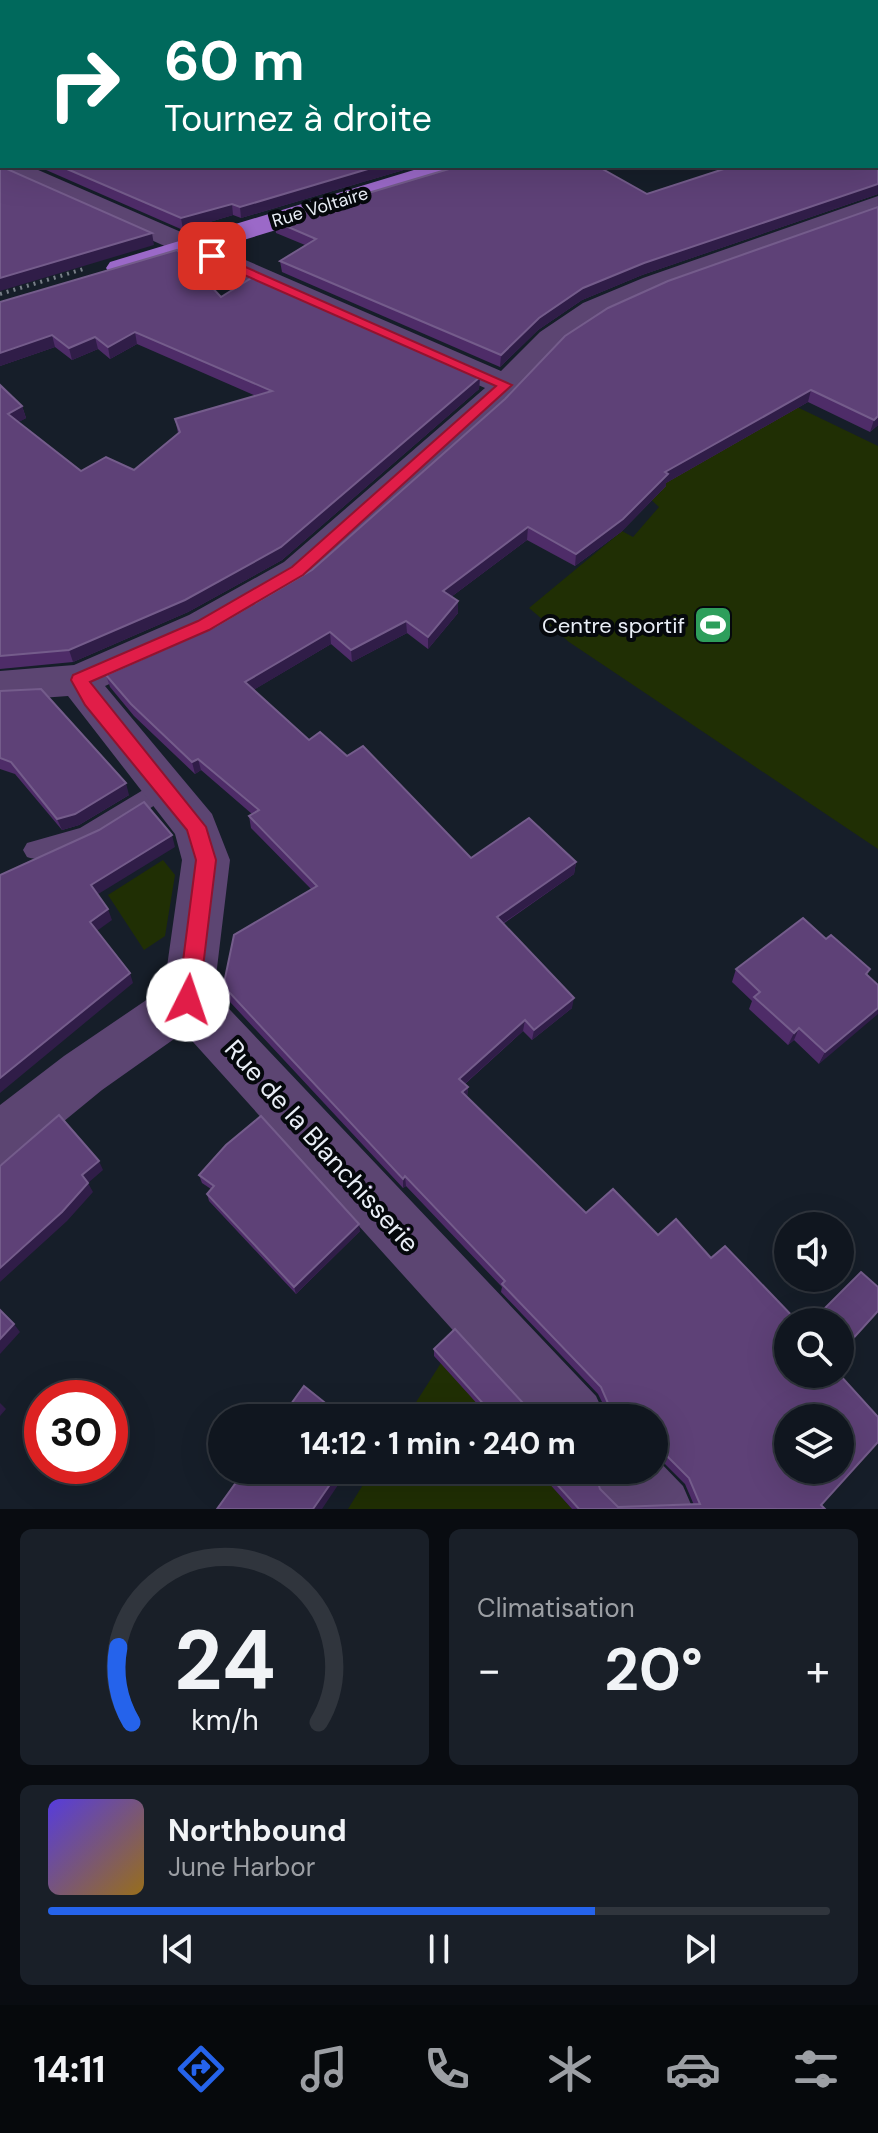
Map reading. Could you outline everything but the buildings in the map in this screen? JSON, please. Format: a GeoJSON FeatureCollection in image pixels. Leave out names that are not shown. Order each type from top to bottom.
{"type":"FeatureCollection","features":[{"type":"Feature","properties":{"kind":"main road","name":"Rue Voltaire"},"geometry":{"type":"LineString","coordinates":[[99,274],[449,168]]}},
{"type":"Feature","properties":{"kind":"street"},"geometry":{"type":"LineString","coordinates":[[10,168],[505,385]]}},
{"type":"Feature","properties":{"kind":"street"},"geometry":{"type":"LineString","coordinates":[[0,686],[80,680],[203,625],[298,571],[505,385],[551,339],[594,310],[654,284],[878,204]]}},
{"type":"Feature","properties":{"kind":"street"},"geometry":{"type":"LineString","coordinates":[[0,1139],[83,1073],[188,1000],[206,860],[196,827],[91,700],[80,680]]}},
{"type":"Feature","properties":{"kind":"street","name":"Rue de la Blanchisserie"},"geometry":{"type":"LineString","coordinates":[[188,1000],[561,1404]]}},
{"type":"Feature","properties":{"kind":"street"},"geometry":{"type":"LineString","coordinates":[[636,1484],[660,1509]]}},
{"type":"Feature","properties":{"kind":"lane"},"geometry":{"type":"LineString","coordinates":[[35,850],[70,845],[113,824],[164,789]]}},
{"type":"Feature","properties":{"kind":"green space","name":"Centre sportif"},"geometry":{"type":"Polygon","coordinates":[[[793,405],[878,446],[878,849],[569,642],[529,608],[622,531],[633,537],[659,507],[646,495],[793,405]]]}},
{"type":"Feature","properties":{"kind":"green space"},"geometry":{"type":"Polygon","coordinates":[[[163,860],[175,875],[165,936],[144,950],[108,895],[163,860]]]}},
{"type":"Feature","properties":{"kind":"green space"},"geometry":{"type":"Polygon","coordinates":[[[441,1363],[479,1404],[415,1404],[441,1363]]]}},
{"type":"Feature","properties":{"kind":"green space"},"geometry":{"type":"Polygon","coordinates":[[[363,1484],[550,1484],[572,1509],[348,1509],[363,1484]]]}},
{"type":"Feature","properties":{"kind":"place","name":"Centre sportif"},"geometry":{"type":"Point","coordinates":[713,625]}},
{"type":"Feature","properties":{"kind":"route"},"geometry":{"type":"LineString","coordinates":[[188,1000],[206,860],[196,827],[91,700],[80,680],[203,625],[298,571],[490,402],[505,385],[212,256]]}}]}
